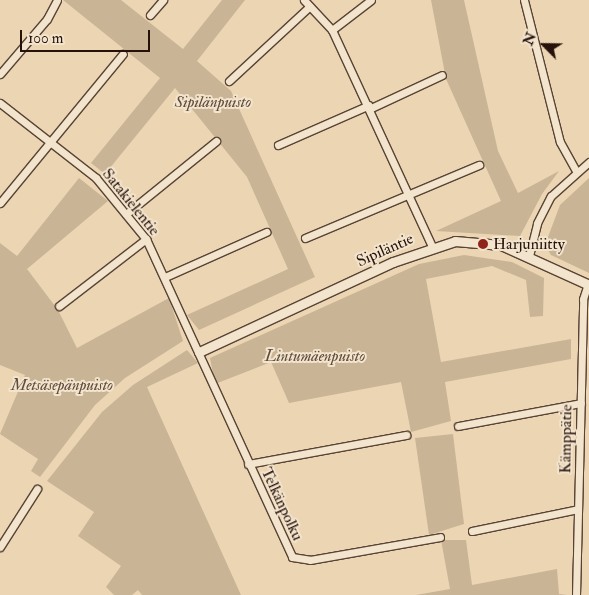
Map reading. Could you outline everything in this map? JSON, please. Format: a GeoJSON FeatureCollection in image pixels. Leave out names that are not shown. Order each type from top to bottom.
{"type":"FeatureCollection","features":[{"type":"Feature","properties":{"kind":"street"},"geometry":{"type":"LineString","coordinates":[[0,74],[47,19],[57,0]]}},
{"type":"Feature","properties":{"kind":"street"},"geometry":{"type":"LineString","coordinates":[[150,15],[163,0]]}},
{"type":"Feature","properties":{"kind":"street"},"geometry":{"type":"LineString","coordinates":[[332,30],[371,0]]}},
{"type":"Feature","properties":{"kind":"street"},"geometry":{"type":"LineString","coordinates":[[524,0],[560,142],[576,171]]}},
{"type":"Feature","properties":{"kind":"street"},"geometry":{"type":"LineString","coordinates":[[229,80],[307,3],[332,30],[370,106],[432,246]]}},
{"type":"Feature","properties":{"kind":"street"},"geometry":{"type":"LineString","coordinates":[[0,203],[123,54]]}},
{"type":"Feature","properties":{"kind":"street"},"geometry":{"type":"LineString","coordinates":[[278,145],[442,75]]}},
{"type":"Feature","properties":{"kind":"street","name":"Satakielentie"},"geometry":{"type":"LineString","coordinates":[[0,102],[96,178],[146,239],[199,352]]}},
{"type":"Feature","properties":{"kind":"street"},"geometry":{"type":"LineString","coordinates":[[126,214],[216,141]]}},
{"type":"Feature","properties":{"kind":"street"},"geometry":{"type":"LineString","coordinates":[[530,256],[537,223],[551,196],[576,171],[589,162]]}},
{"type":"Feature","properties":{"kind":"street"},"geometry":{"type":"LineString","coordinates":[[305,238],[407,193],[479,165]]}},
{"type":"Feature","properties":{"kind":"street"},"geometry":{"type":"LineString","coordinates":[[165,277],[266,232]]}},
{"type":"Feature","properties":{"kind":"street"},"geometry":{"type":"LineString","coordinates":[[59,306],[146,239]]}},
{"type":"Feature","properties":{"kind":"street","name":"Sipiläntie"},"geometry":{"type":"LineString","coordinates":[[199,352],[432,246],[482,242],[530,256],[589,285]]}},
{"type":"Feature","properties":{"kind":"street","name":"Kämppätie"},"geometry":{"type":"LineString","coordinates":[[576,595],[583,299],[589,285]]}},
{"type":"Feature","properties":{"kind":"street","name":"Telkänpolku"},"geometry":{"type":"LineString","coordinates":[[199,352],[286,550],[301,560],[440,537]]}},
{"type":"Feature","properties":{"kind":"street"},"geometry":{"type":"LineString","coordinates":[[458,426],[581,403]]}},
{"type":"Feature","properties":{"kind":"street"},"geometry":{"type":"LineString","coordinates":[[248,464],[406,435]]}},
{"type":"Feature","properties":{"kind":"street"},"geometry":{"type":"LineString","coordinates":[[0,548],[37,490]]}},
{"type":"Feature","properties":{"kind":"street"},"geometry":{"type":"LineString","coordinates":[[472,531],[578,509]]}},
{"type":"Feature","properties":{"kind":"green space","name":"Sipilänpuisto"},"geometry":{"type":"Polygon","coordinates":[[[63,0],[121,0],[183,49],[222,0],[245,0],[197,61],[231,91],[315,277],[199,330],[187,315],[288,269],[247,177],[175,88],[105,174],[91,163],[160,78],[63,0]]]}},
{"type":"Feature","properties":{"kind":"green space"},"geometry":{"type":"Polygon","coordinates":[[[431,0],[464,0],[498,151],[518,193],[559,171],[542,194],[520,236],[436,231],[501,201],[446,79],[431,0]]]}},
{"type":"Feature","properties":{"kind":"green space","name":"Metsäsepänpuisto"},"geometry":{"type":"Polygon","coordinates":[[[79,178],[108,201],[27,269],[58,310],[77,348],[169,298],[183,341],[125,378],[95,405],[40,477],[31,471],[38,459],[0,434],[25,375],[0,365],[0,243],[17,256],[79,178]]]}},
{"type":"Feature","properties":{"kind":"green space"},"geometry":{"type":"Polygon","coordinates":[[[589,178],[589,273],[551,255],[545,245],[560,205],[589,178]]]}},
{"type":"Feature","properties":{"kind":"green space","name":"Lintumäenpuisto"},"geometry":{"type":"Polygon","coordinates":[[[464,255],[512,262],[544,278],[543,316],[530,317],[526,280],[492,266],[426,279],[441,362],[571,339],[571,359],[445,382],[451,421],[411,432],[401,382],[289,403],[271,362],[215,384],[210,358],[419,264],[464,255]]]}},
{"type":"Feature","properties":{"kind":"green space"},"geometry":{"type":"Polygon","coordinates":[[[187,350],[198,363],[147,387],[241,595],[142,595],[138,590],[132,595],[114,595],[106,587],[121,566],[78,536],[94,512],[47,481],[102,412],[133,385],[187,350]]]}},
{"type":"Feature","properties":{"kind":"green space"},"geometry":{"type":"Polygon","coordinates":[[[453,434],[464,524],[429,535],[415,438],[453,434]]]}},
{"type":"Feature","properties":{"kind":"green space"},"geometry":{"type":"Polygon","coordinates":[[[441,540],[466,540],[472,585],[557,569],[559,594],[567,595],[416,595],[450,589],[441,540]]]}},
{"type":"Feature","properties":{"kind":"place","name":"Harjuniitty"},"geometry":{"type":"Point","coordinates":[483,244]}}]}
